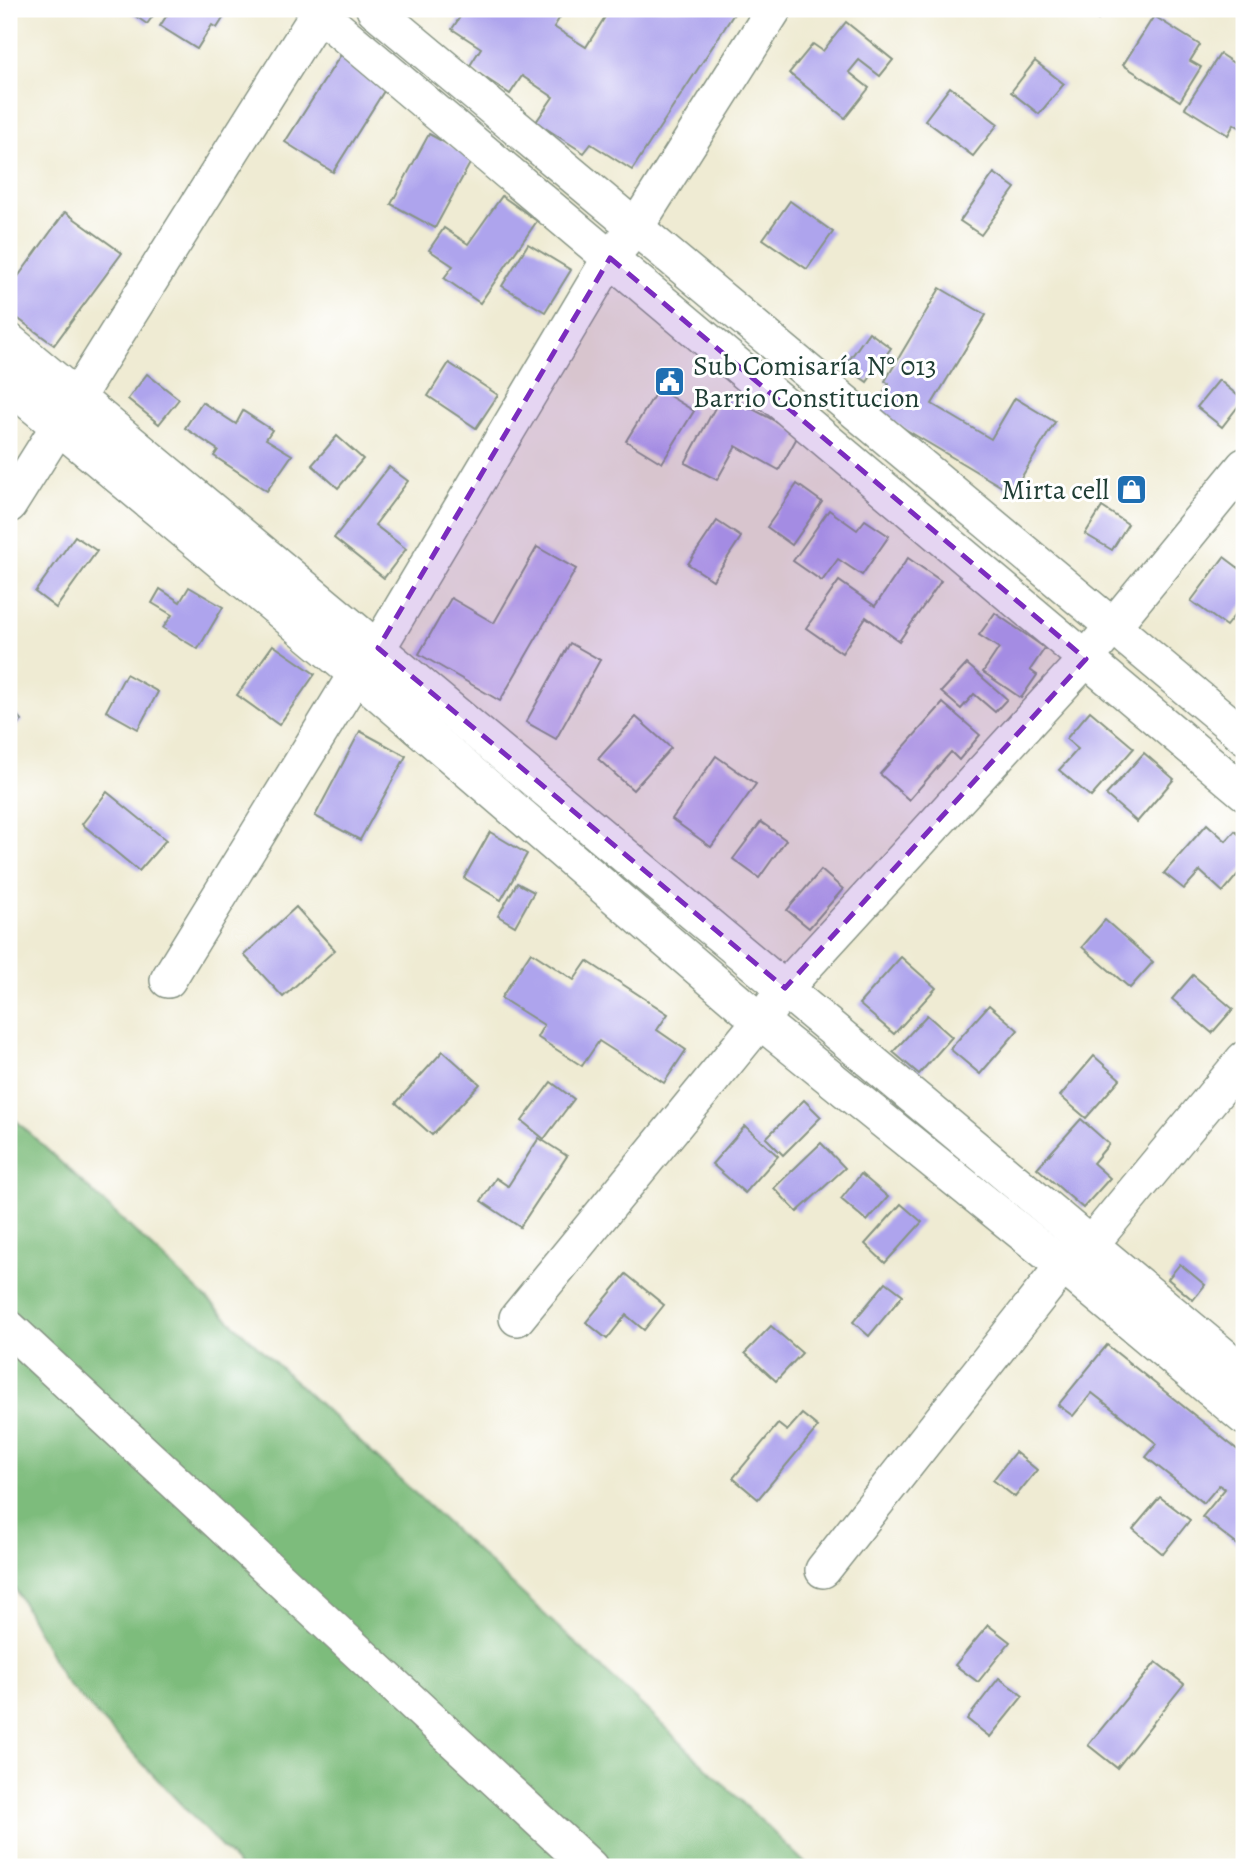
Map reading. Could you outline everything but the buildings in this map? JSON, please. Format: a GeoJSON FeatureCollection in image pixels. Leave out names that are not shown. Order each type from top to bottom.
{"type":"FeatureCollection","features":[{"type":"Feature","properties":{"kind":"street"},"geometry":{"type":"LineString","coordinates":[[374,9],[1244,736]]}},
{"type":"Feature","properties":{"kind":"street"},"geometry":{"type":"LineString","coordinates":[[168,980],[367,661],[610,258],[636,227],[774,9]]}},
{"type":"Feature","properties":{"kind":"street"},"geometry":{"type":"LineString","coordinates":[[9,505],[317,10],[1244,792]]}},
{"type":"Feature","properties":{"kind":"street"},"geometry":{"type":"LineString","coordinates":[[9,341],[68,411],[367,661],[785,988],[1244,1373]]}},
{"type":"Feature","properties":{"kind":"street"},"geometry":{"type":"LineString","coordinates":[[9,384],[68,411]]}},
{"type":"Feature","properties":{"kind":"street"},"geometry":{"type":"LineString","coordinates":[[517,1318],[785,988],[1086,659],[1244,466]]}},
{"type":"Feature","properties":{"kind":"street"},"geometry":{"type":"LineString","coordinates":[[367,661],[760,1021],[1063,1266],[1244,1417]]}},
{"type":"Feature","properties":{"kind":"street"},"geometry":{"type":"LineString","coordinates":[[823,1570],[1063,1266],[1091,1244],[1244,1059]]}},
{"type":"Feature","properties":{"kind":"street"},"geometry":{"type":"LineString","coordinates":[[9,1328],[590,1867]]}},
{"type":"Feature","properties":{"kind":"highlighted area"},"geometry":{"type":"Polygon","coordinates":[[[610,258],[1086,659],[785,988],[378,648],[610,258]]]}},
{"type":"Feature","properties":{"kind":"green space"},"geometry":{"type":"Polygon","coordinates":[[[9,1114],[649,1712],[809,1867],[240,1867],[63,1679],[9,1577],[9,1114]]]}},
{"type":"Feature","properties":{"kind":"place","name":"Sub Comisaría N° 013 Barrio Constitucion"},"geometry":{"type":"Point","coordinates":[670,381]}},
{"type":"Feature","properties":{"kind":"place","name":"Mirta cell"},"geometry":{"type":"Point","coordinates":[1132,489]}}]}
